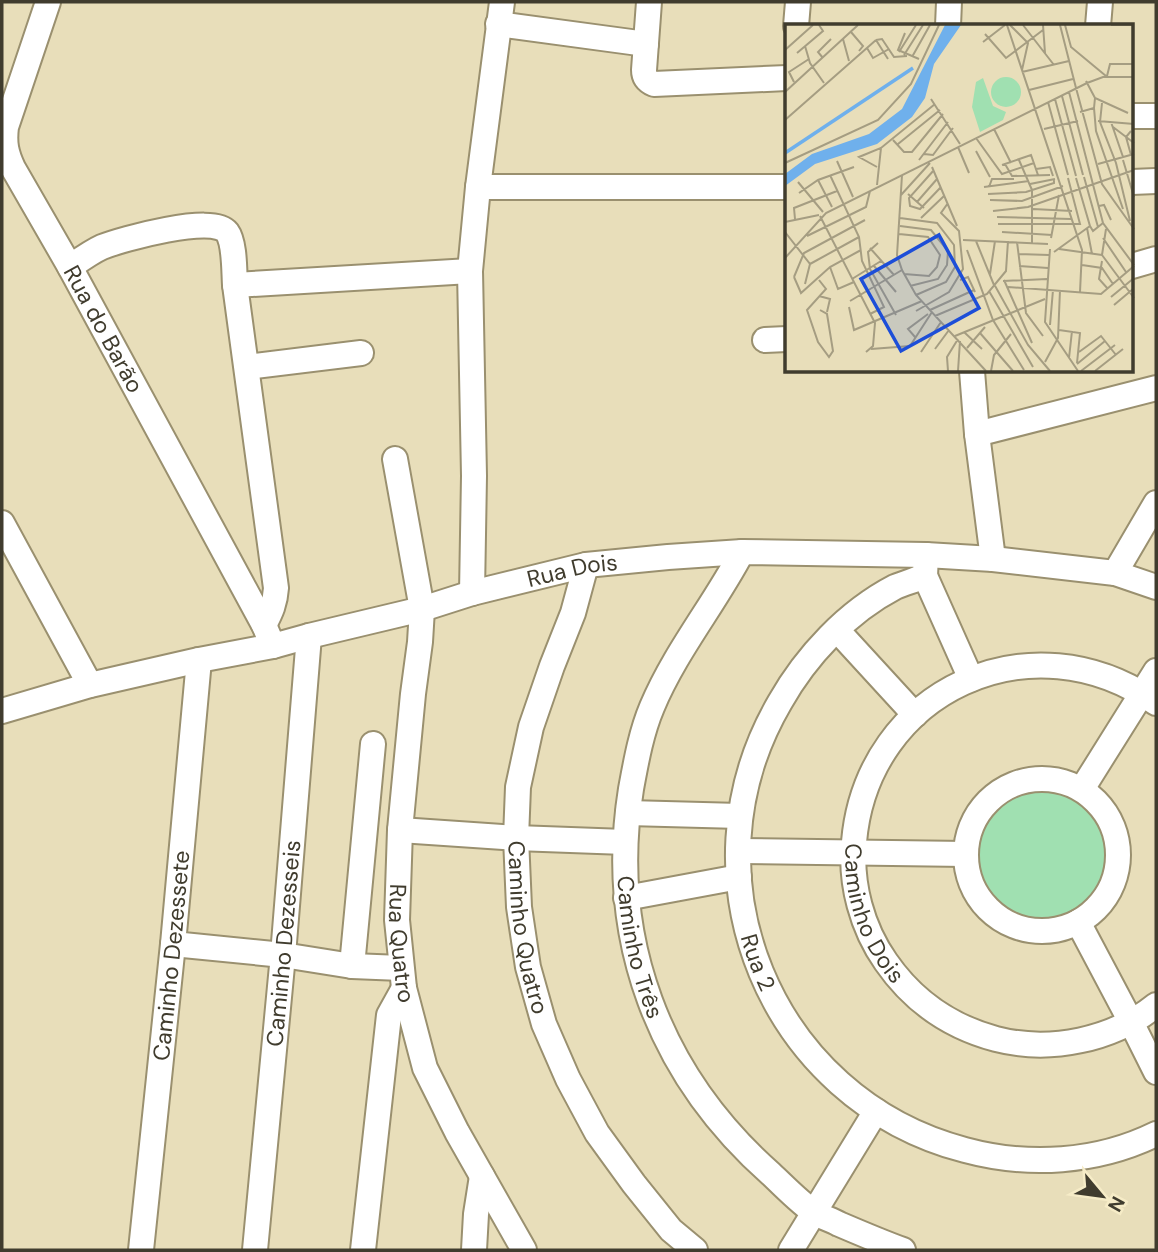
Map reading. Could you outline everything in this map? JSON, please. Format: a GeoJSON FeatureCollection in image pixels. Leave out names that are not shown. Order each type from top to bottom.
{"type":"FeatureCollection","features":[{"type":"Feature","properties":{"kind":"street","name":"Rua do Barão"},"geometry":{"type":"LineString","coordinates":[[48,2],[6,127],[6,153],[268,636]]}},
{"type":"Feature","properties":{"kind":"street"},"geometry":{"type":"LineString","coordinates":[[649,2],[645,79],[654,84],[785,78]]}},
{"type":"Feature","properties":{"kind":"street"},"geometry":{"type":"LineString","coordinates":[[796,24],[798,2]]}},
{"type":"Feature","properties":{"kind":"street"},"geometry":{"type":"LineString","coordinates":[[948,24],[950,2]]}},
{"type":"Feature","properties":{"kind":"street"},"geometry":{"type":"LineString","coordinates":[[1098,24],[1100,2]]}},
{"type":"Feature","properties":{"kind":"street"},"geometry":{"type":"LineString","coordinates":[[472,593],[474,476],[470,271],[500,13],[646,44]]}},
{"type":"Feature","properties":{"kind":"street"},"geometry":{"type":"LineString","coordinates":[[1134,116],[1156,116]]}},
{"type":"Feature","properties":{"kind":"street"},"geometry":{"type":"LineString","coordinates":[[1134,182],[1156,181]]}},
{"type":"Feature","properties":{"kind":"street"},"geometry":{"type":"LineString","coordinates":[[478,187],[785,187]]}},
{"type":"Feature","properties":{"kind":"street"},"geometry":{"type":"LineString","coordinates":[[70,267],[100,248],[137,236],[207,225],[226,231],[232,246],[276,588],[268,636]]}},
{"type":"Feature","properties":{"kind":"street"},"geometry":{"type":"LineString","coordinates":[[1134,265],[1156,259]]}},
{"type":"Feature","properties":{"kind":"street"},"geometry":{"type":"LineString","coordinates":[[235,285],[470,271]]}},
{"type":"Feature","properties":{"kind":"street"},"geometry":{"type":"LineString","coordinates":[[247,367],[361,353]]}},
{"type":"Feature","properties":{"kind":"street"},"geometry":{"type":"LineString","coordinates":[[972,373],[993,559]]}},
{"type":"Feature","properties":{"kind":"street"},"geometry":{"type":"LineString","coordinates":[[977,434],[1156,388]]}},
{"type":"Feature","properties":{"kind":"street","name":"Rua Quatro"},"geometry":{"type":"LineString","coordinates":[[395,459],[422,609],[400,830],[397,920],[402,978],[425,1068],[457,1132],[524,1250]]}},
{"type":"Feature","properties":{"kind":"street"},"geometry":{"type":"LineString","coordinates":[[1115,573],[1156,503]]}},
{"type":"Feature","properties":{"kind":"street"},"geometry":{"type":"LineString","coordinates":[[2,523],[90,685]]}},
{"type":"Feature","properties":{"kind":"street","name":"Rua Dois"},"geometry":{"type":"LineString","coordinates":[[2,711],[90,685],[199,660],[268,636],[309,636],[586,565],[742,552],[925,566],[993,559],[1115,573],[1156,587]]}},
{"type":"Feature","properties":{"kind":"street","name":"Caminho Três"},"geometry":{"type":"LineString","coordinates":[[742,552],[676,660],[651,708],[637,754],[625,842],[626,898],[634,945],[646,992],[664,1036],[688,1079],[715,1118],[747,1153],[815,1213],[903,1250]]}},
{"type":"Feature","properties":{"kind":"street","name":"Caminho Quatro"},"geometry":{"type":"LineString","coordinates":[[586,565],[573,613],[531,727],[518,787],[516,838],[519,906],[528,967],[548,1035],[597,1133],[671,1230],[695,1250]]}},
{"type":"Feature","properties":{"kind":"street"},"geometry":{"type":"LineString","coordinates":[[925,566],[971,679]]}},
{"type":"Feature","properties":{"kind":"street","name":"Rua 2"},"geometry":{"type":"LineString","coordinates":[[925,566],[864,607],[812,656],[790,684],[757,748],[740,816],[739,877],[744,921],[767,987],[804,1046],[827,1073],[853,1096],[913,1132],[946,1145],[1015,1160],[1050,1161],[1085,1157],[1120,1148],[1156,1134]]}},
{"type":"Feature","properties":{"kind":"street"},"geometry":{"type":"LineString","coordinates":[[837,630],[915,715]]}},
{"type":"Feature","properties":{"kind":"street","name":"Caminho Dezesseis"},"geometry":{"type":"LineString","coordinates":[[255,1250],[284,955],[309,636]]}},
{"type":"Feature","properties":{"kind":"street","name":"Caminho Dezessete"},"geometry":{"type":"LineString","coordinates":[[141,1250],[199,660]]}},
{"type":"Feature","properties":{"kind":"street","name":"Caminho Dois"},"geometry":{"type":"LineString","coordinates":[[1149,697],[1101,674],[1058,665],[1014,667],[971,679],[932,701],[899,731],[886,749],[865,788],[853,852],[857,896],[876,947],[894,974],[909,990],[943,1017],[982,1035],[1025,1044],[1047,1045],[1101,1035],[1132,1022],[1156,1005]]}},
{"type":"Feature","properties":{"kind":"street"},"geometry":{"type":"LineString","coordinates":[[1082,789],[1149,697],[1156,671]]}},
{"type":"Feature","properties":{"kind":"street"},"geometry":{"type":"LineString","coordinates":[[352,966],[373,744]]}},
{"type":"Feature","properties":{"kind":"street"},"geometry":{"type":"LineString","coordinates":[[1057,779],[1082,789],[1107,814],[1117,839],[1116,874],[1109,891],[1093,912],[1062,929],[1027,930],[1002,920],[983,903],[973,888],[967,867],[966,853],[971,828],[979,812],[1006,788],[1022,781],[1057,779]]}},
{"type":"Feature","properties":{"kind":"street"},"geometry":{"type":"LineString","coordinates":[[628,813],[740,816]]}},
{"type":"Feature","properties":{"kind":"street"},"geometry":{"type":"LineString","coordinates":[[400,830],[625,842]]}},
{"type":"Feature","properties":{"kind":"street"},"geometry":{"type":"LineString","coordinates":[[738,851],[966,853]]}},
{"type":"Feature","properties":{"kind":"street"},"geometry":{"type":"LineString","coordinates":[[626,898],[739,877]]}},
{"type":"Feature","properties":{"kind":"street"},"geometry":{"type":"LineString","coordinates":[[1078,922],[1156,1072]]}},
{"type":"Feature","properties":{"kind":"street"},"geometry":{"type":"LineString","coordinates":[[173,944],[284,955],[352,966],[402,978],[389,1015],[363,1250]]}},
{"type":"Feature","properties":{"kind":"street"},"geometry":{"type":"LineString","coordinates":[[792,1250],[876,1111]]}},
{"type":"Feature","properties":{"kind":"street"},"geometry":{"type":"LineString","coordinates":[[474,1250],[482,1176]]}},
{"type":"Feature","properties":{"kind":"green space"},"geometry":{"type":"Polygon","coordinates":[[[1042,789],[1067,794],[1089,808],[1103,830],[1108,855],[1103,880],[1089,902],[1067,916],[1042,921],[1017,916],[995,902],[981,880],[976,855],[981,830],[995,808],[1017,794],[1042,789]]]}}]}
